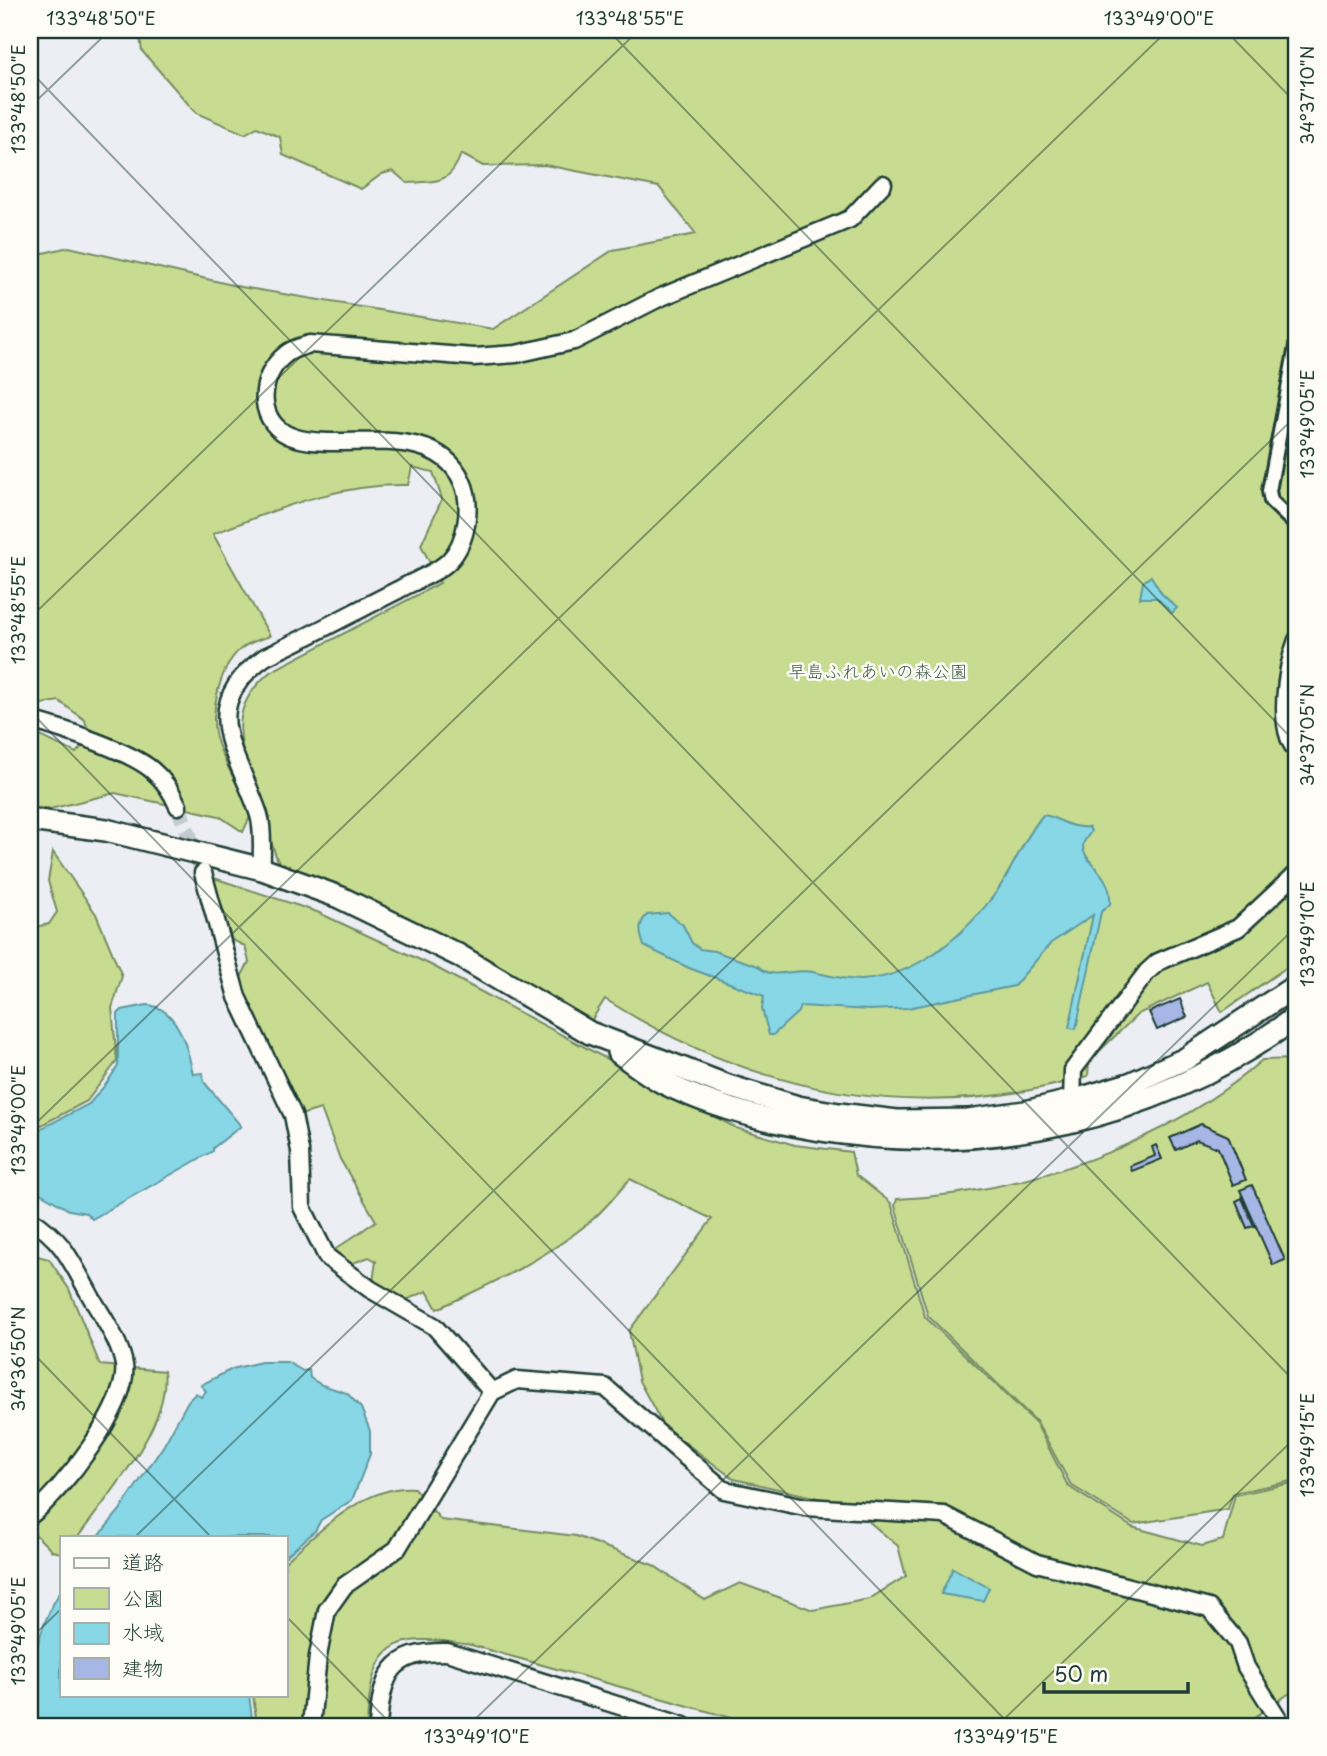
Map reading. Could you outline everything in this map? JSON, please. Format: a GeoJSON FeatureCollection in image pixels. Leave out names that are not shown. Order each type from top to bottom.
{"type":"FeatureCollection","features":[{"type":"Feature","properties":{"kind":"street"},"geometry":{"type":"LineString","coordinates":[[262,869],[260,817],[229,746],[227,720],[232,692],[246,671],[265,657],[449,561],[466,526],[468,506],[459,476],[439,455],[386,441],[313,441],[285,433],[266,407],[265,387],[274,363],[292,349],[310,344],[474,356],[516,354],[574,341],[659,298],[850,219],[883,184]]}},
{"type":"Feature","properties":{"kind":"street"},"geometry":{"type":"LineString","coordinates":[[1297,341],[1269,491],[1271,501],[1297,526]]}},
{"type":"Feature","properties":{"kind":"street"},"geometry":{"type":"LineString","coordinates":[[1297,640],[1289,674],[1285,727],[1288,738],[1297,751]]}},
{"type":"Feature","properties":{"kind":"street"},"geometry":{"type":"LineString","coordinates":[[30,720],[95,742],[152,769],[170,790],[178,806]]}},
{"type":"Feature","properties":{"kind":"street"},"geometry":{"type":"LineString","coordinates":[[30,820],[106,830],[262,869],[339,897],[422,937],[590,1033],[661,1082],[718,1105],[769,1121],[840,1133],[934,1140],[1030,1131],[1162,1095],[1294,1025],[1269,1006]]}},
{"type":"Feature","properties":{"kind":"street"},"geometry":{"type":"LineString","coordinates":[[203,873],[237,997],[293,1115],[300,1150],[302,1207],[327,1257],[370,1289],[434,1326],[492,1392]]}},
{"type":"Feature","properties":{"kind":"street"},"geometry":{"type":"LineString","coordinates":[[1072,1100],[1073,1070],[1147,972],[1158,962],[1238,928],[1297,873]]}},
{"type":"Feature","properties":{"kind":"street"},"geometry":{"type":"LineString","coordinates":[[590,1033],[728,1086],[798,1107],[897,1121],[968,1120],[1026,1112],[1129,1084],[1185,1059],[1297,985]]}},
{"type":"Feature","properties":{"kind":"street"},"geometry":{"type":"LineString","coordinates":[[30,1219],[54,1235],[69,1256],[117,1345],[124,1363],[124,1375],[99,1433],[78,1468],[46,1504],[30,1516]]}},
{"type":"Feature","properties":{"kind":"street"},"geometry":{"type":"LineString","coordinates":[[311,1726],[318,1656],[327,1610],[345,1586],[397,1549],[492,1392],[517,1380],[605,1387],[724,1490],[805,1507],[944,1516],[1037,1563],[1209,1608],[1238,1643],[1246,1667],[1283,1726]]}},
{"type":"Feature","properties":{"kind":"street"},"geometry":{"type":"LineString","coordinates":[[378,1726],[381,1689],[391,1670],[404,1658],[421,1652],[447,1653],[684,1726]]}},
{"type":"Feature","properties":{"kind":"green space","name":"早島ふれあいの森公園"},"geometry":{"type":"Polygon","coordinates":[[[139,30],[1297,30],[1297,960],[1222,1012],[1207,982],[1138,1014],[1089,1061],[1088,1076],[1024,1091],[961,1099],[899,1099],[838,1092],[778,1078],[719,1058],[661,1031],[605,999],[591,1021],[419,923],[281,864],[277,859],[247,768],[240,731],[243,710],[251,692],[270,672],[440,583],[421,545],[442,499],[433,472],[412,467],[408,485],[357,488],[308,499],[213,534],[270,636],[248,644],[236,653],[223,676],[215,703],[217,741],[250,817],[243,832],[219,816],[115,793],[50,809],[30,807],[30,731],[76,753],[90,737],[85,720],[59,701],[30,706],[30,256],[69,247],[241,287],[493,329],[613,250],[696,234],[659,187],[545,165],[483,166],[461,154],[452,171],[441,179],[407,183],[393,171],[382,174],[361,189],[283,155],[280,137],[257,127],[245,134],[196,113],[142,51],[139,30]]]}},
{"type":"Feature","properties":{"kind":"green space"},"geometry":{"type":"Polygon","coordinates":[[[53,852],[96,914],[122,976],[112,1008],[117,1061],[87,1101],[30,1131],[30,928],[49,924],[57,912],[48,881],[53,852]]]}},
{"type":"Feature","properties":{"kind":"green space"},"geometry":{"type":"Polygon","coordinates":[[[211,877],[317,912],[431,965],[736,1128],[795,1145],[851,1152],[856,1175],[891,1203],[925,1317],[1036,1423],[1068,1486],[1132,1527],[1202,1546],[1223,1540],[1235,1495],[1297,1482],[1297,1688],[1242,1726],[760,1726],[471,1645],[422,1640],[404,1642],[390,1649],[381,1660],[369,1698],[367,1726],[257,1726],[253,1696],[287,1696],[287,1560],[344,1512],[378,1494],[396,1489],[414,1488],[441,1520],[576,1536],[653,1565],[705,1600],[740,1583],[813,1610],[869,1599],[906,1576],[898,1546],[849,1505],[734,1479],[664,1427],[639,1381],[629,1331],[712,1219],[630,1179],[598,1214],[558,1246],[498,1280],[437,1309],[427,1291],[406,1300],[373,1282],[376,1261],[369,1257],[350,1264],[333,1251],[376,1221],[340,1159],[321,1109],[300,1115],[262,1038],[239,981],[249,962],[245,946],[232,940],[211,877]]]}},
{"type":"Feature","properties":{"kind":"green space"},"geometry":{"type":"Polygon","coordinates":[[[1297,1059],[1297,1480],[1233,1493],[1228,1509],[1133,1524],[1071,1485],[1037,1422],[928,1316],[895,1206],[897,1199],[995,1187],[1091,1159],[1182,1117],[1262,1060],[1297,1059]]]}},
{"type":"Feature","properties":{"kind":"green space"},"geometry":{"type":"Polygon","coordinates":[[[30,1254],[49,1259],[69,1289],[100,1365],[164,1371],[164,1392],[158,1414],[135,1459],[79,1536],[60,1536],[60,1553],[52,1551],[30,1529],[30,1254]]]}},
{"type":"Feature","properties":{"kind":"water"},"geometry":{"type":"Polygon","coordinates":[[[1151,576],[1162,594],[1177,608],[1172,613],[1157,598],[1140,598],[1143,582],[1151,576]]]}},
{"type":"Feature","properties":{"kind":"water"},"geometry":{"type":"Polygon","coordinates":[[[1043,815],[1074,826],[1089,827],[1091,831],[1083,845],[1084,851],[1103,876],[1110,893],[1110,904],[1101,912],[1076,1029],[1069,1028],[1093,915],[1051,943],[1014,986],[908,1008],[870,1010],[800,1006],[798,1012],[773,1035],[769,1035],[762,1009],[764,996],[689,968],[644,946],[641,926],[644,919],[647,915],[668,913],[683,925],[692,943],[700,949],[758,966],[769,973],[805,971],[861,980],[902,971],[939,950],[972,921],[999,888],[1043,815]]]}},
{"type":"Feature","properties":{"kind":"water"},"geometry":{"type":"Polygon","coordinates":[[[147,1005],[167,1013],[174,1021],[188,1053],[193,1074],[203,1073],[204,1082],[241,1126],[213,1148],[213,1151],[92,1219],[86,1213],[69,1210],[30,1187],[30,1139],[44,1127],[89,1104],[118,1066],[118,1014],[122,1010],[147,1005]]]}},
{"type":"Feature","properties":{"kind":"water"},"geometry":{"type":"Polygon","coordinates":[[[261,1362],[287,1362],[303,1371],[309,1370],[310,1378],[322,1385],[347,1393],[361,1408],[370,1431],[370,1454],[352,1500],[321,1520],[315,1531],[287,1555],[287,1536],[99,1536],[164,1445],[188,1401],[196,1393],[201,1397],[206,1391],[201,1385],[232,1369],[261,1362]]]}},
{"type":"Feature","properties":{"kind":"water"},"geometry":{"type":"Polygon","coordinates":[[[953,1568],[989,1588],[983,1601],[941,1594],[953,1568]]]}},
{"type":"Feature","properties":{"kind":"water"},"geometry":{"type":"Polygon","coordinates":[[[60,1592],[60,1696],[249,1696],[253,1726],[30,1726],[35,1655],[52,1606],[60,1592]]]}},
{"type":"Feature","properties":{"kind":"building"},"geometry":{"type":"Polygon","coordinates":[[[1180,999],[1187,1017],[1157,1030],[1149,1012],[1180,999]]]}},
{"type":"Feature","properties":{"kind":"building"},"geometry":{"type":"Polygon","coordinates":[[[1201,1124],[1228,1136],[1246,1180],[1233,1185],[1218,1148],[1197,1140],[1176,1150],[1170,1138],[1201,1124]]]}},
{"type":"Feature","properties":{"kind":"building"},"geometry":{"type":"Polygon","coordinates":[[[1156,1145],[1162,1159],[1132,1171],[1130,1166],[1155,1156],[1152,1147],[1156,1145]]]}},
{"type":"Feature","properties":{"kind":"building"},"geometry":{"type":"Polygon","coordinates":[[[1252,1185],[1285,1260],[1273,1265],[1240,1190],[1252,1185]]]}},
{"type":"Feature","properties":{"kind":"building"},"geometry":{"type":"Polygon","coordinates":[[[1242,1198],[1254,1226],[1247,1228],[1236,1201],[1242,1198]]]}},
{"type":"Feature","properties":{"kind":"tunnel"},"geometry":{"type":"LineString","coordinates":[[178,806],[203,873]]}}]}
